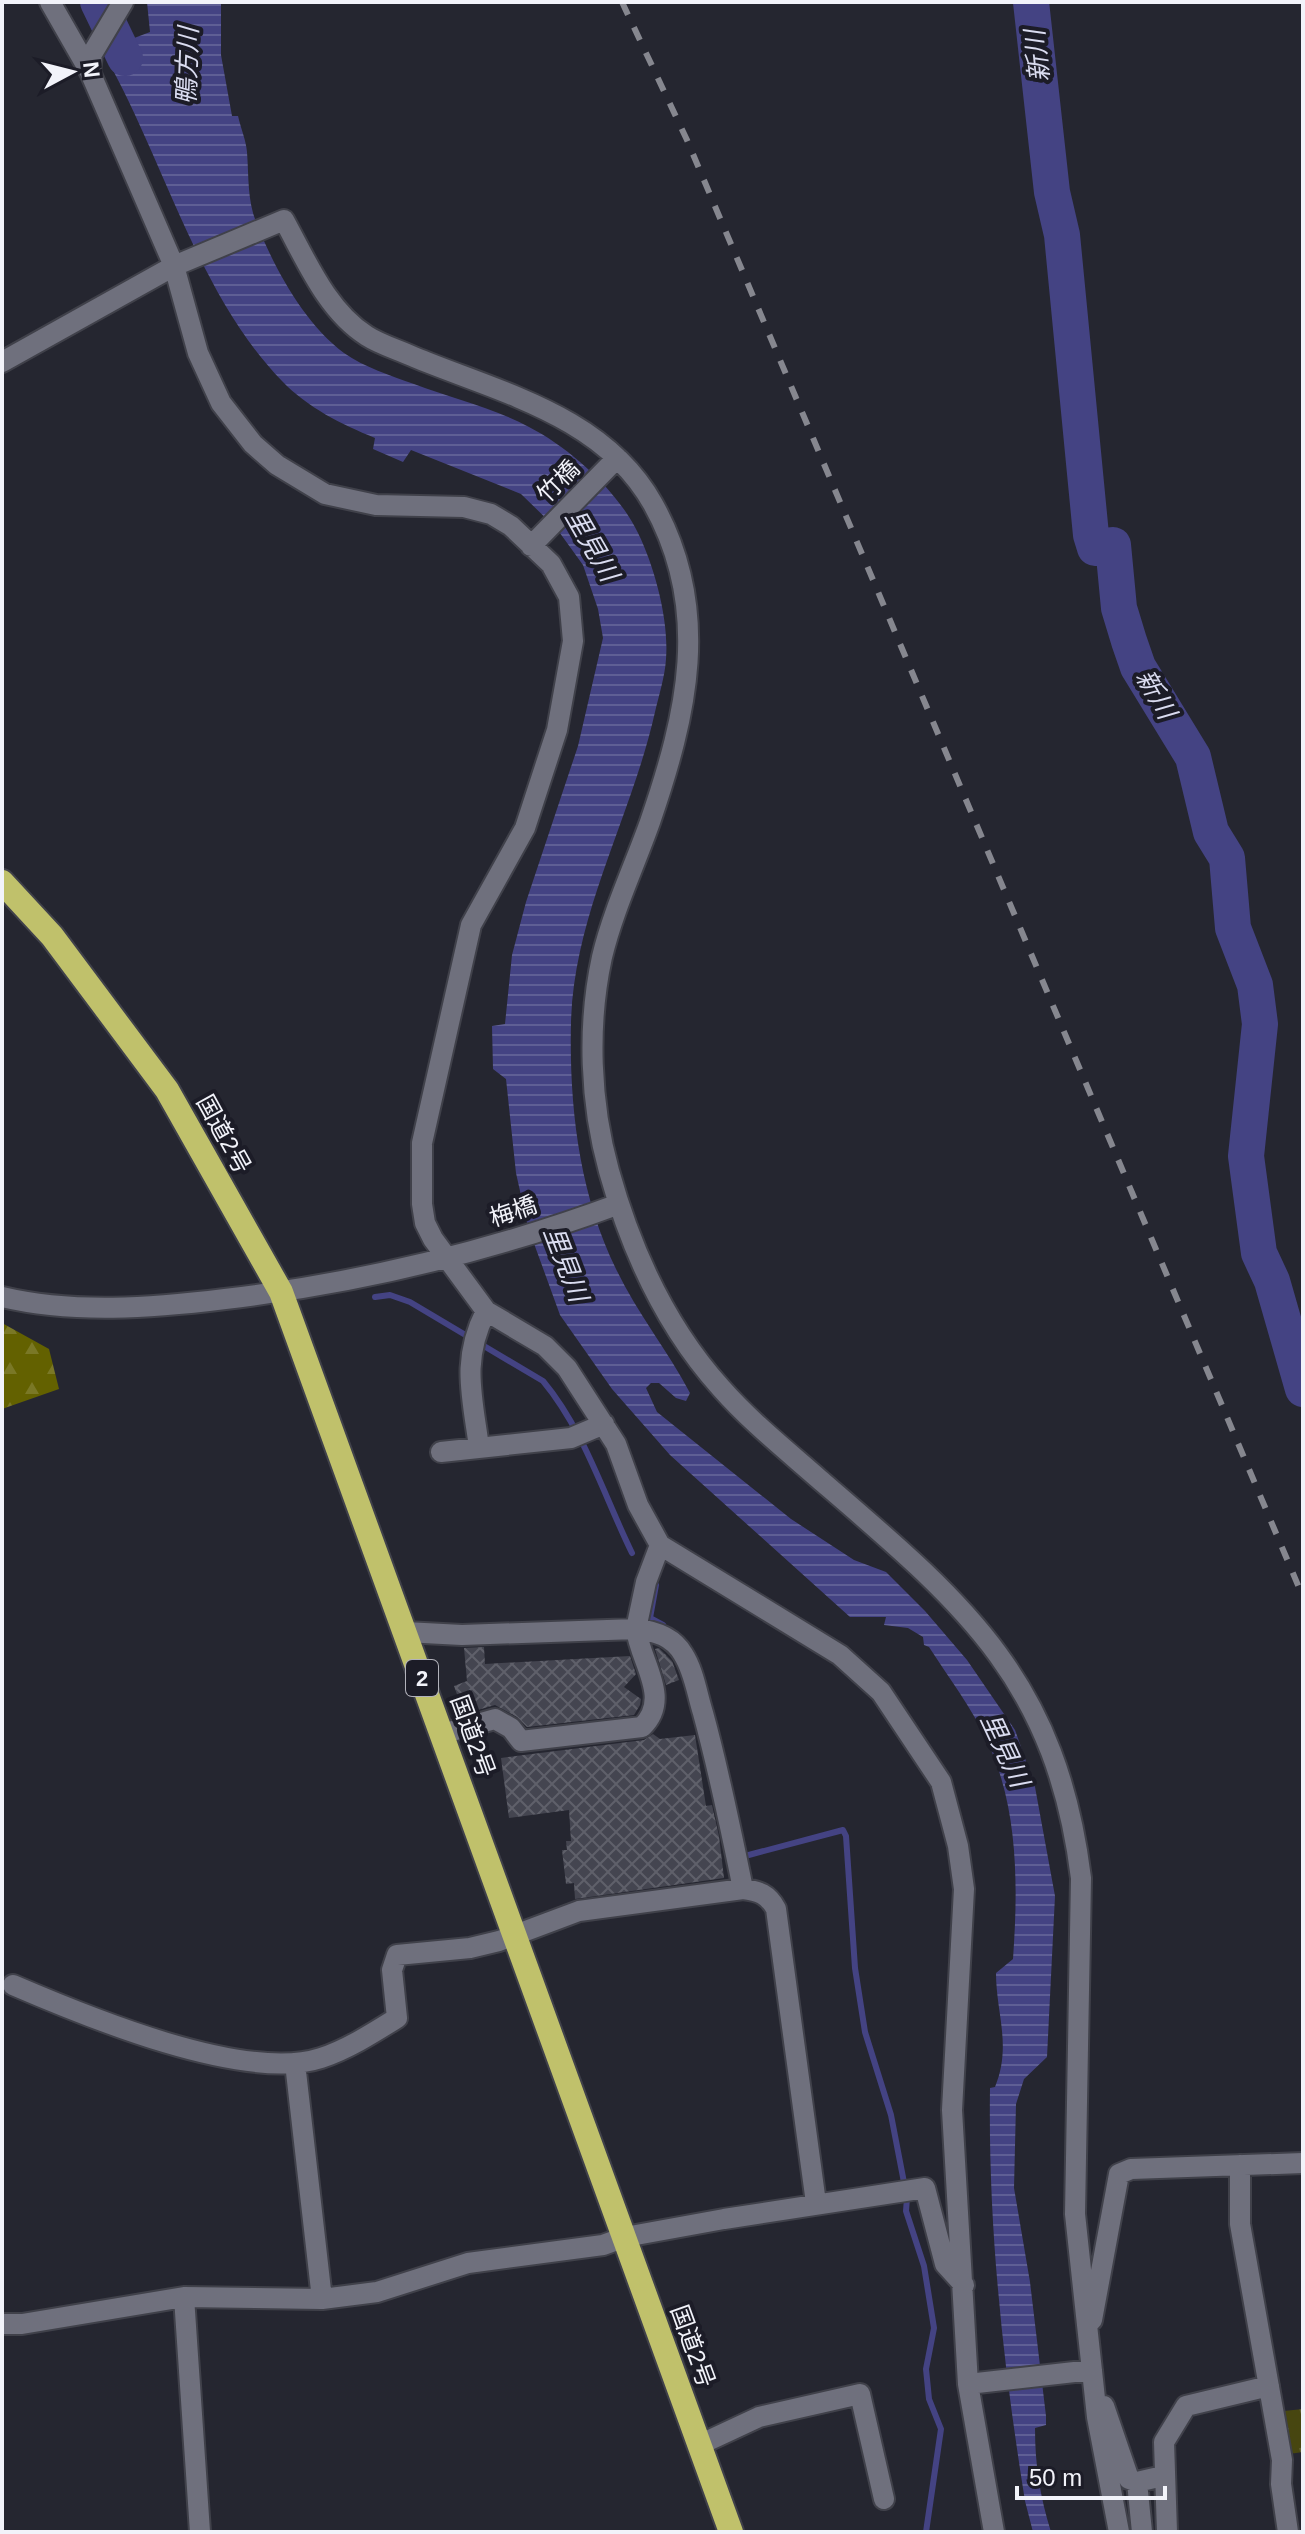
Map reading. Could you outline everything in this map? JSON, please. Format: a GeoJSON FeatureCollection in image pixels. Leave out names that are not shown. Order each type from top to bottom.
{"type":"FeatureCollection","features":[{"type":"Feature","properties":{"kind":"highway","name":"国道2号"},"geometry":{"type":"LineString","coordinates":[[2,882],[52,936],[167,1090],[281,1292],[731,2532]]}},
{"type":"Feature","properties":{"kind":"street"},"geometry":{"type":"LineString","coordinates":[[50,2],[91,63],[180,264],[198,353],[221,403],[253,444],[277,465],[325,494],[376,505],[464,507],[491,514],[536,541],[569,597],[573,641],[557,730],[525,828],[471,925],[422,1143],[425,1223],[459,1256],[486,1311],[545,1346],[567,1368],[604,1424],[660,1545],[840,1655],[881,1692],[941,1782],[958,1846],[964,1889],[952,2110],[964,2285],[994,2532]]}},
{"type":"Feature","properties":{"kind":"street"},"geometry":{"type":"LineString","coordinates":[[91,63],[122,6]]}},
{"type":"Feature","properties":{"kind":"street"},"geometry":{"type":"LineString","coordinates":[[2,362],[180,264],[284,220],[326,297],[365,336],[542,407],[571,422],[614,461],[654,505],[681,575],[690,644],[683,715],[602,958],[596,1003],[594,1088],[616,1205],[649,1282],[720,1388],[957,1602],[1018,1683],[1054,1756],[1073,1823],[1081,1878],[1073,2163],[1090,2377],[1104,2467],[1119,2532]]}},
{"type":"Feature","properties":{"kind":"street","name":"竹橋"},"geometry":{"type":"LineString","coordinates":[[536,541],[614,461]]}},
{"type":"Feature","properties":{"kind":"street","name":"梅橋"},"geometry":{"type":"LineString","coordinates":[[2,1297],[37,1305],[160,1307],[281,1292],[459,1256],[616,1205]]}},
{"type":"Feature","properties":{"kind":"street"},"geometry":{"type":"LineString","coordinates":[[479,1447],[468,1368],[472,1340],[486,1311]]}},
{"type":"Feature","properties":{"kind":"street"},"geometry":{"type":"LineString","coordinates":[[441,1452],[577,1436],[604,1424]]}},
{"type":"Feature","properties":{"kind":"street"},"geometry":{"type":"LineString","coordinates":[[442,1734],[495,1719],[511,1728],[521,1741],[642,1727],[651,1718],[656,1703],[636,1629],[646,1582],[660,1545]]}},
{"type":"Feature","properties":{"kind":"street"},"geometry":{"type":"LineString","coordinates":[[405,1632],[462,1635],[636,1629],[654,1631],[668,1638],[682,1652],[690,1668],[714,1754],[743,1889]]}},
{"type":"Feature","properties":{"kind":"street"},"geometry":{"type":"LineString","coordinates":[[13,1985],[108,2026],[165,2042],[207,2053],[295,2063],[319,2059],[357,2042],[397,2018],[392,1970],[397,1955],[470,1948],[516,1937],[579,1911],[743,1889],[759,1891],[770,1898],[776,1909],[816,2203]]}},
{"type":"Feature","properties":{"kind":"street"},"geometry":{"type":"LineString","coordinates":[[295,2063],[322,2299]]}},
{"type":"Feature","properties":{"kind":"street"},"geometry":{"type":"LineString","coordinates":[[1088,2339],[1119,2174],[1131,2169],[1303,2163]]}},
{"type":"Feature","properties":{"kind":"street"},"geometry":{"type":"LineString","coordinates":[[1240,2165],[1240,2224],[1269,2386],[1293,2459],[1281,2484],[1288,2532]]}},
{"type":"Feature","properties":{"kind":"street"},"geometry":{"type":"LineString","coordinates":[[2,2324],[22,2324],[184,2297],[322,2299],[377,2292],[468,2263],[603,2245],[625,2237],[816,2203],[925,2188],[945,2264],[964,2285]]}},
{"type":"Feature","properties":{"kind":"street"},"geometry":{"type":"LineString","coordinates":[[184,2297],[200,2532]]}},
{"type":"Feature","properties":{"kind":"street"},"geometry":{"type":"LineString","coordinates":[[975,2383],[1090,2377]]}},
{"type":"Feature","properties":{"kind":"street"},"geometry":{"type":"LineString","coordinates":[[1090,2377],[1107,2412],[1129,2479],[1137,2482],[1163,2476]]}},
{"type":"Feature","properties":{"kind":"street"},"geometry":{"type":"LineString","coordinates":[[1167,2532],[1164,2442],[1186,2406],[1269,2386]]}},
{"type":"Feature","properties":{"kind":"street"},"geometry":{"type":"LineString","coordinates":[[699,2445],[759,2417],[860,2394],[884,2499]]}},
{"type":"Feature","properties":{"kind":"street"},"geometry":{"type":"LineString","coordinates":[[1137,2482],[1142,2532]]}},
{"type":"Feature","properties":{"kind":"green space"},"geometry":{"type":"Polygon","coordinates":[[[2,1323],[49,1349],[59,1389],[2,1409],[2,1323]]]}},
{"type":"Feature","properties":{"kind":"green space"},"geometry":{"type":"Polygon","coordinates":[[[1303,2409],[1303,2452],[1289,2454],[1284,2411],[1303,2409]]]}},
{"type":"Feature","properties":{"kind":"water","name":"鴨方川"},"geometry":{"type":"Polygon","coordinates":[[[147,2],[221,2],[221,55],[232,116],[238,116],[246,143],[254,218],[283,279],[317,327],[344,353],[360,363],[501,414],[561,447],[591,472],[618,502],[638,533],[650,562],[660,594],[665,628],[664,672],[645,751],[593,903],[575,982],[571,1022],[572,1085],[585,1180],[603,1240],[616,1269],[690,1393],[686,1401],[676,1398],[659,1383],[651,1383],[646,1388],[657,1412],[791,1519],[854,1560],[886,1572],[967,1660],[1015,1730],[1035,1787],[1055,1896],[1047,2057],[1024,2079],[1016,2104],[1014,2188],[1030,2282],[1046,2416],[1046,2425],[1035,2428],[1035,2442],[1039,2481],[1051,2532],[1033,2532],[1025,2501],[1010,2398],[994,2244],[990,2088],[995,2087],[1000,2072],[1003,2043],[996,1973],[1013,1959],[1016,1904],[1011,1821],[998,1767],[974,1717],[929,1647],[924,1645],[923,1637],[908,1628],[884,1625],[886,1617],[850,1617],[670,1455],[612,1389],[560,1315],[528,1227],[516,1173],[506,1079],[493,1069],[492,1026],[505,1024],[512,955],[526,902],[578,746],[603,638],[598,609],[583,565],[557,529],[521,494],[411,450],[403,462],[373,449],[375,438],[337,421],[303,399],[282,381],[253,346],[204,267],[104,54],[121,24],[129,40],[150,32],[147,2]]]}},
{"type":"Feature","properties":{"kind":"building"},"geometry":{"type":"Polygon","coordinates":[[[484,1647],[485,1664],[630,1656],[636,1674],[624,1687],[641,1699],[640,1705],[634,1715],[527,1727],[517,1717],[495,1705],[464,1714],[454,1686],[467,1681],[464,1648],[484,1647]]]}},
{"type":"Feature","properties":{"kind":"building"},"geometry":{"type":"Polygon","coordinates":[[[659,1648],[672,1661],[679,1680],[666,1685],[655,1649],[659,1648]]]}},
{"type":"Feature","properties":{"kind":"building"},"geometry":{"type":"Polygon","coordinates":[[[653,1734],[660,1739],[695,1735],[706,1806],[712,1805],[719,1836],[724,1878],[575,1899],[574,1883],[566,1884],[562,1850],[567,1850],[566,1841],[571,1841],[569,1810],[509,1818],[501,1758],[644,1740],[653,1734]]]}},
{"type":"Feature","properties":{"kind":"waterway","name":"里見川"},"geometry":{"type":"LineString","coordinates":[[98,2],[125,58]]}},
{"type":"Feature","properties":{"kind":"waterway","name":"新川"},"geometry":{"type":"LineString","coordinates":[[1031,2],[1052,192],[1062,235],[1091,535],[1095,548],[1113,545],[1119,608],[1138,667],[1193,757],[1211,832],[1227,858],[1233,928],[1255,985],[1260,1024],[1246,1156],[1259,1253],[1272,1281],[1303,1389]]}},
{"type":"Feature","properties":{"kind":"waterway"},"geometry":{"type":"LineString","coordinates":[[375,1297],[390,1295],[410,1302],[543,1381],[582,1442],[632,1553]]}},
{"type":"Feature","properties":{"kind":"waterway"},"geometry":{"type":"LineString","coordinates":[[656,1585],[650,1618],[663,1625]]}},
{"type":"Feature","properties":{"kind":"waterway"},"geometry":{"type":"LineString","coordinates":[[743,1852],[745,1856],[843,1830],[846,1836],[855,1968],[865,2032],[891,2115],[907,2198],[906,2211],[924,2266],[934,2328],[926,2369],[929,2399],[941,2429],[926,2532]]}},
{"type":"Feature","properties":{"kind":"railway"},"geometry":{"type":"LineString","coordinates":[[622,2],[687,140],[1303,1597]]}}]}
